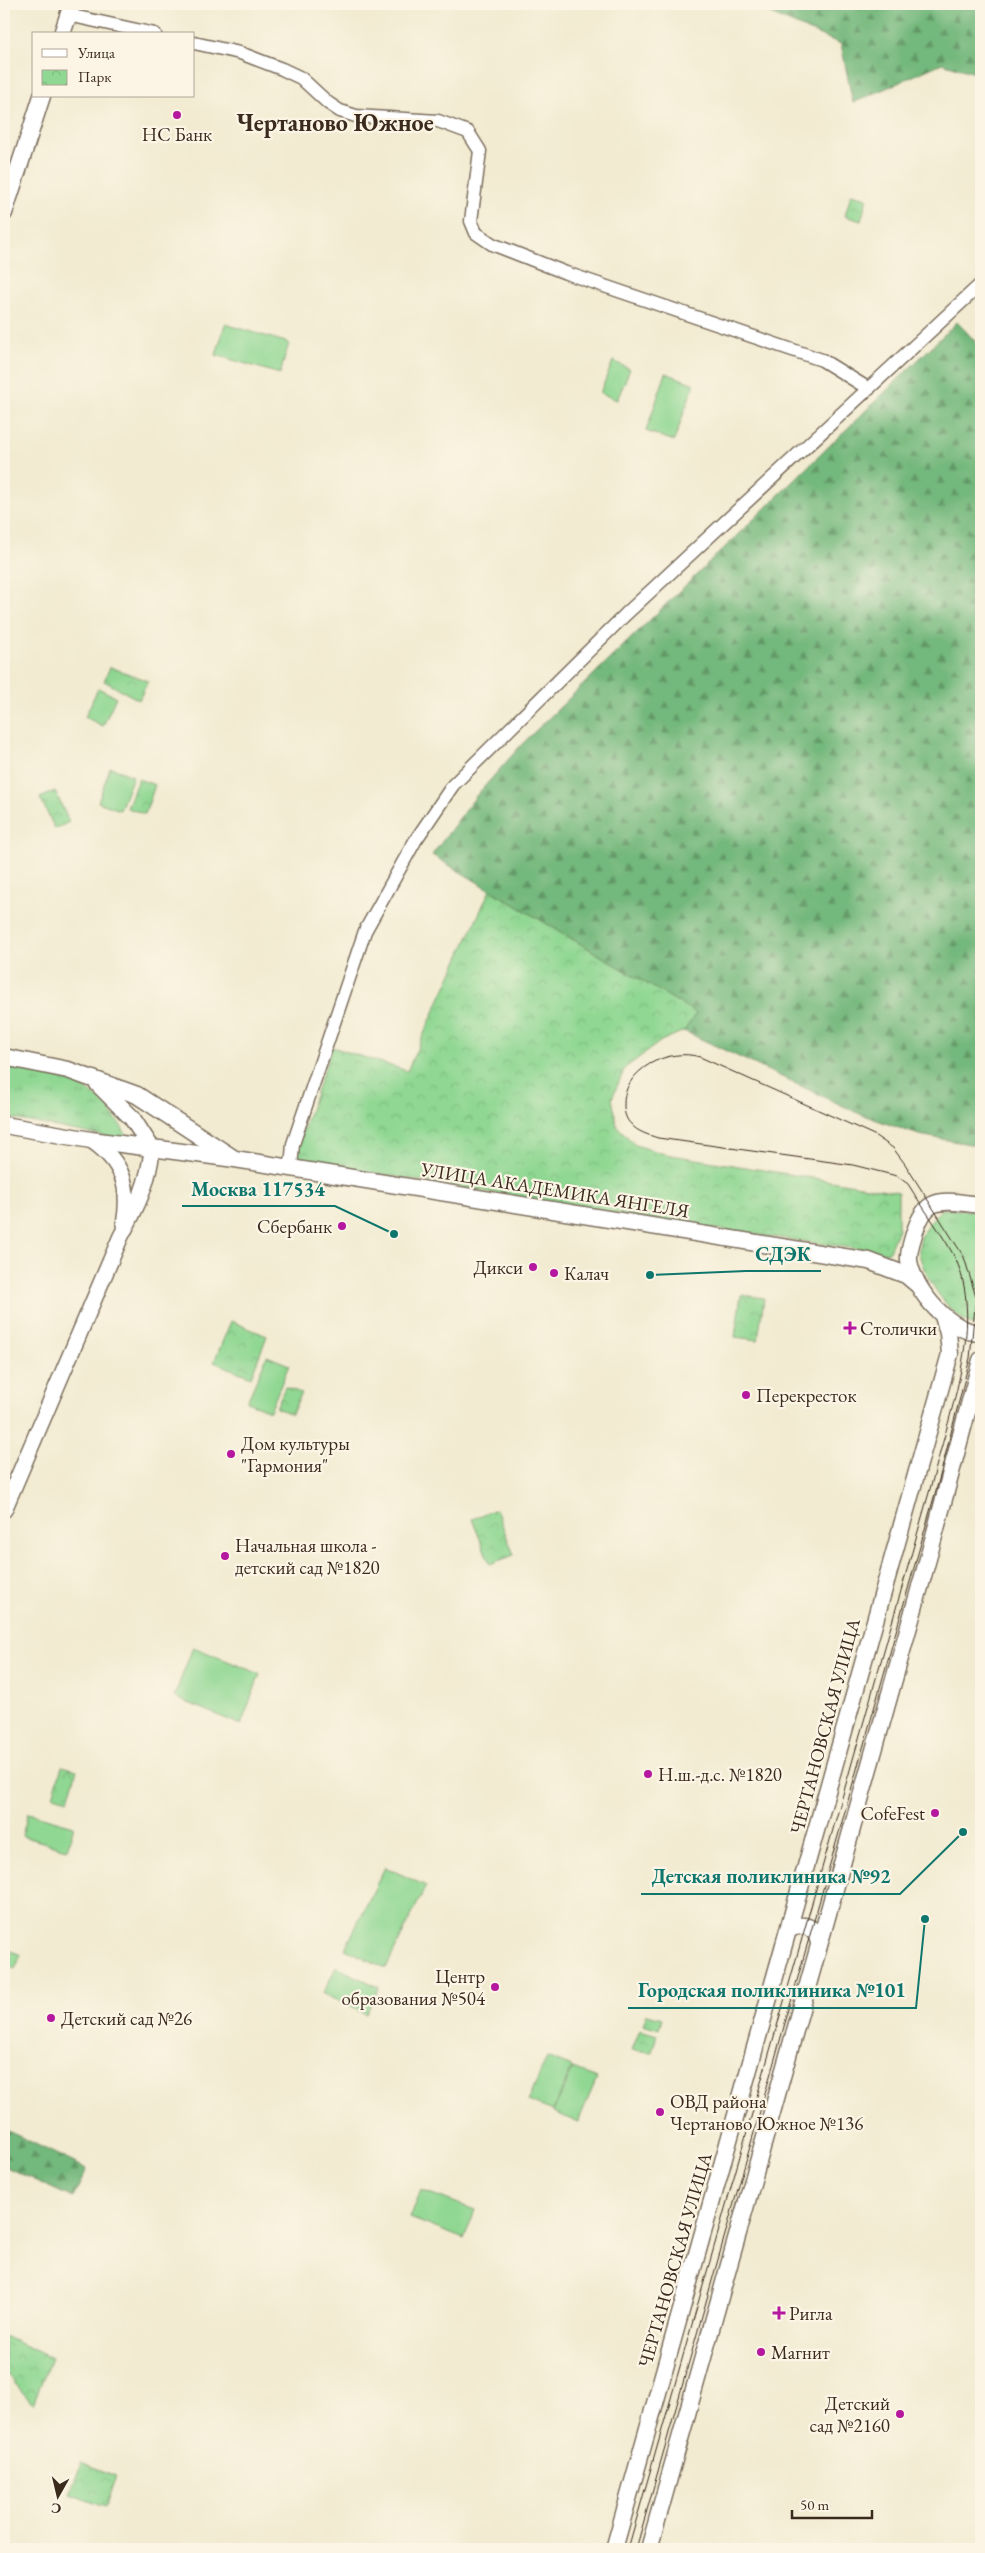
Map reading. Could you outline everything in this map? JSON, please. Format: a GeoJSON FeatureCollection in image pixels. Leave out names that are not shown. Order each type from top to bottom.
{"type":"FeatureCollection","features":[{"type":"Feature","properties":{"kind":"main road"},"geometry":{"type":"LineString","coordinates":[[63,32],[70,9]]}},
{"type":"Feature","properties":{"kind":"main road"},"geometry":{"type":"LineString","coordinates":[[4,213],[41,98]]}},
{"type":"Feature","properties":{"kind":"main road","name":"УЛИЦА АКАДЕМИКА ЯНГЕЛЯ"},"geometry":{"type":"LineString","coordinates":[[4,1057],[44,1064],[89,1077],[137,1095],[235,1159]]}},
{"type":"Feature","properties":{"kind":"main road"},"geometry":{"type":"LineString","coordinates":[[89,1077],[132,1118],[152,1149]]}},
{"type":"Feature","properties":{"kind":"main road","name":"УЛИЦА АКАДЕМИКА ЯНГЕЛЯ"},"geometry":{"type":"LineString","coordinates":[[4,1125],[152,1149],[235,1159],[869,1261]]}},
{"type":"Feature","properties":{"kind":"main road","name":"ЧЕРТАНОВСКАЯ УЛИЦА"},"geometry":{"type":"LineString","coordinates":[[981,1206],[945,1202],[932,1205],[918,1223],[910,1246],[909,1260],[919,1286],[943,1316],[965,1331],[981,1333]]}},
{"type":"Feature","properties":{"kind":"main road"},"geometry":{"type":"LineString","coordinates":[[869,1261],[891,1260],[899,1255],[918,1223]]}},
{"type":"Feature","properties":{"kind":"main road"},"geometry":{"type":"LineString","coordinates":[[869,1261],[906,1275],[919,1286]]}},
{"type":"Feature","properties":{"kind":"main road","name":"ЧЕРТАНОВСКАЯ УЛИЦА"},"geometry":{"type":"LineString","coordinates":[[614,2549],[790,1929],[877,1607],[950,1354],[948,1333],[943,1316]]}},
{"type":"Feature","properties":{"kind":"main road"},"geometry":{"type":"LineString","coordinates":[[648,2549],[929,1556],[981,1360]]}},
{"type":"Feature","properties":{"kind":"main road"},"geometry":{"type":"LineString","coordinates":[[790,1929],[797,1925],[811,1928],[818,1935],[819,1943]]}},
{"type":"Feature","properties":{"kind":"street"},"geometry":{"type":"LineString","coordinates":[[70,9],[148,32]]}},
{"type":"Feature","properties":{"kind":"street"},"geometry":{"type":"LineString","coordinates":[[195,43],[240,53],[282,69],[301,78],[328,104],[340,111],[356,116],[438,120],[468,132],[480,151],[471,221],[476,233],[492,244],[566,274],[822,360],[869,389]]}},
{"type":"Feature","properties":{"kind":"street"},"geometry":{"type":"LineString","coordinates":[[291,1168],[293,1144],[358,948],[373,914],[396,872],[438,805],[453,786],[626,614],[790,464],[981,284]]}},
{"type":"Feature","properties":{"kind":"street"},"geometry":{"type":"LineString","coordinates":[[91,1140],[107,1152],[121,1174],[126,1193],[121,1236]]}},
{"type":"Feature","properties":{"kind":"street"},"geometry":{"type":"LineString","coordinates":[[4,1510],[121,1236],[146,1187],[152,1149]]}},
{"type":"Feature","properties":{"kind":"green space"},"geometry":{"type":"Polygon","coordinates":[[[747,4],[981,4],[981,75],[942,63],[853,103],[841,44],[747,4]]]}},
{"type":"Feature","properties":{"kind":"green space"},"geometry":{"type":"Polygon","coordinates":[[[851,194],[867,198],[861,221],[845,216],[851,194]]]}},
{"type":"Feature","properties":{"kind":"green space"},"geometry":{"type":"Polygon","coordinates":[[[957,322],[976,342],[981,337],[981,1146],[919,1135],[860,1114],[684,1031],[696,1013],[432,855],[476,796],[522,744],[957,322]]]}},
{"type":"Feature","properties":{"kind":"green space"},"geometry":{"type":"Polygon","coordinates":[[[225,324],[289,343],[280,374],[216,355],[225,324]]]}},
{"type":"Feature","properties":{"kind":"green space"},"geometry":{"type":"Polygon","coordinates":[[[613,361],[630,369],[617,400],[600,393],[613,361]]]}},
{"type":"Feature","properties":{"kind":"green space"},"geometry":{"type":"Polygon","coordinates":[[[666,373],[694,384],[674,441],[646,431],[666,373]]]}},
{"type":"Feature","properties":{"kind":"green space"},"geometry":{"type":"Polygon","coordinates":[[[110,667],[148,681],[139,700],[104,681],[110,667]]]}},
{"type":"Feature","properties":{"kind":"green space"},"geometry":{"type":"Polygon","coordinates":[[[98,688],[116,697],[103,726],[85,717],[98,688]]]}},
{"type":"Feature","properties":{"kind":"green space"},"geometry":{"type":"Polygon","coordinates":[[[110,767],[133,776],[120,810],[98,802],[110,767]]]}},
{"type":"Feature","properties":{"kind":"green space"},"geometry":{"type":"Polygon","coordinates":[[[138,779],[155,785],[145,814],[127,808],[138,779]]]}},
{"type":"Feature","properties":{"kind":"green space"},"geometry":{"type":"Polygon","coordinates":[[[55,791],[69,822],[55,829],[40,798],[55,791]]]}},
{"type":"Feature","properties":{"kind":"green space"},"geometry":{"type":"Polygon","coordinates":[[[490,890],[696,1013],[684,1031],[661,1041],[625,1068],[612,1098],[617,1126],[635,1145],[665,1154],[898,1192],[898,1229],[888,1253],[665,1222],[302,1161],[294,1155],[332,1047],[407,1071],[490,890]]]}},
{"type":"Feature","properties":{"kind":"green space"},"geometry":{"type":"Polygon","coordinates":[[[4,1067],[46,1074],[78,1085],[105,1106],[118,1121],[130,1141],[4,1117],[4,1067]]]}},
{"type":"Feature","properties":{"kind":"green space"},"geometry":{"type":"Polygon","coordinates":[[[942,1209],[981,1211],[981,1325],[971,1324],[951,1309],[941,1298],[921,1261],[919,1245],[923,1233],[942,1209]]]}},
{"type":"Feature","properties":{"kind":"green space"},"geometry":{"type":"Polygon","coordinates":[[[741,1295],[764,1298],[758,1340],[735,1337],[741,1295]]]}},
{"type":"Feature","properties":{"kind":"green space"},"geometry":{"type":"Polygon","coordinates":[[[231,1321],[267,1336],[251,1377],[214,1362],[231,1321]]]}},
{"type":"Feature","properties":{"kind":"green space"},"geometry":{"type":"Polygon","coordinates":[[[267,1356],[289,1365],[270,1411],[247,1402],[267,1356]]]}},
{"type":"Feature","properties":{"kind":"green space"},"geometry":{"type":"Polygon","coordinates":[[[285,1387],[301,1393],[292,1414],[276,1408],[285,1387]]]}},
{"type":"Feature","properties":{"kind":"green space"},"geometry":{"type":"Polygon","coordinates":[[[496,1509],[514,1555],[490,1564],[472,1519],[496,1509]]]}},
{"type":"Feature","properties":{"kind":"green space"},"geometry":{"type":"Polygon","coordinates":[[[193,1647],[260,1674],[241,1725],[174,1697],[193,1647]]]}},
{"type":"Feature","properties":{"kind":"green space"},"geometry":{"type":"Polygon","coordinates":[[[62,1766],[77,1770],[68,1800],[53,1796],[62,1766]]]}},
{"type":"Feature","properties":{"kind":"green space"},"geometry":{"type":"Polygon","coordinates":[[[28,1813],[74,1826],[67,1849],[22,1836],[28,1813]]]}},
{"type":"Feature","properties":{"kind":"green space"},"geometry":{"type":"Polygon","coordinates":[[[385,1867],[426,1886],[386,1968],[345,1949],[385,1867]]]}},
{"type":"Feature","properties":{"kind":"green space"},"geometry":{"type":"Polygon","coordinates":[[[7,1949],[21,1955],[15,1969],[4,1964],[7,1949]]]}},
{"type":"Feature","properties":{"kind":"green space"},"geometry":{"type":"Polygon","coordinates":[[[336,1967],[379,1987],[366,2014],[323,1994],[336,1967]]]}},
{"type":"Feature","properties":{"kind":"green space"},"geometry":{"type":"Polygon","coordinates":[[[647,2014],[662,2018],[659,2029],[643,2024],[647,2014]]]}},
{"type":"Feature","properties":{"kind":"green space"},"geometry":{"type":"Polygon","coordinates":[[[640,2030],[657,2035],[652,2052],[632,2050],[640,2030]]]}},
{"type":"Feature","properties":{"kind":"green space"},"geometry":{"type":"Polygon","coordinates":[[[547,2057],[572,2067],[553,2111],[528,2101],[547,2057]]]}},
{"type":"Feature","properties":{"kind":"green space"},"geometry":{"type":"Polygon","coordinates":[[[573,2068],[597,2078],[578,2122],[553,2112],[573,2068]]]}},
{"type":"Feature","properties":{"kind":"green space"},"geometry":{"type":"Polygon","coordinates":[[[4,2129],[87,2169],[73,2198],[4,2166],[4,2129]]]}},
{"type":"Feature","properties":{"kind":"green space"},"geometry":{"type":"Polygon","coordinates":[[[421,2190],[475,2210],[464,2239],[410,2218],[421,2190]]]}},
{"type":"Feature","properties":{"kind":"green space"},"geometry":{"type":"Polygon","coordinates":[[[4,2336],[51,2358],[33,2404],[4,2371],[4,2336]]]}},
{"type":"Feature","properties":{"kind":"green space"},"geometry":{"type":"Polygon","coordinates":[[[81,2463],[116,2476],[105,2507],[70,2494],[81,2463]]]}},
{"type":"Feature","properties":{"kind":"tram line"},"geometry":{"type":"LineString","coordinates":[[628,2549],[934,1475],[961,1368],[967,1313],[964,1287],[953,1253],[908,1184],[897,1176],[853,1165],[658,1138],[636,1129],[629,1122],[624,1108],[625,1093],[631,1082],[649,1064],[674,1055],[687,1055],[700,1057],[874,1135],[893,1148],[964,1257],[976,1297],[970,1358],[940,1476],[636,2549]]}},
{"type":"Feature","properties":{"kind":"place","name":"НС Банк"},"geometry":{"type":"Point","coordinates":[177,115]}},
{"type":"Feature","properties":{"kind":"place","name":"Сбербанк"},"geometry":{"type":"Point","coordinates":[342,1226]}},
{"type":"Feature","properties":{"kind":"place","name":"Москва 117534"},"geometry":{"type":"Point","coordinates":[394,1234]}},
{"type":"Feature","properties":{"kind":"place","name":"Дикси"},"geometry":{"type":"Point","coordinates":[533,1267]}},
{"type":"Feature","properties":{"kind":"place","name":"Калач"},"geometry":{"type":"Point","coordinates":[554,1273]}},
{"type":"Feature","properties":{"kind":"place","name":"СДЭК"},"geometry":{"type":"Point","coordinates":[650,1275]}},
{"type":"Feature","properties":{"kind":"place","name":"Столички"},"geometry":{"type":"Point","coordinates":[850,1328]}},
{"type":"Feature","properties":{"kind":"place","name":"Перекресток"},"geometry":{"type":"Point","coordinates":[746,1395]}},
{"type":"Feature","properties":{"kind":"place","name":"Дом культуры \"Гармония\""},"geometry":{"type":"Point","coordinates":[231,1454]}},
{"type":"Feature","properties":{"kind":"place","name":"Начальная школа - детский сад №1820"},"geometry":{"type":"Point","coordinates":[225,1556]}},
{"type":"Feature","properties":{"kind":"place","name":"Н.ш.-д.с. №1820"},"geometry":{"type":"Point","coordinates":[648,1774]}},
{"type":"Feature","properties":{"kind":"place","name":"CofeFest"},"geometry":{"type":"Point","coordinates":[935,1813]}},
{"type":"Feature","properties":{"kind":"place","name":"Детская поликлиника №92"},"geometry":{"type":"Point","coordinates":[963,1832]}},
{"type":"Feature","properties":{"kind":"place","name":"Городская поликлиника №101"},"geometry":{"type":"Point","coordinates":[925,1919]}},
{"type":"Feature","properties":{"kind":"place","name":"Центр образования №504"},"geometry":{"type":"Point","coordinates":[495,1987]}},
{"type":"Feature","properties":{"kind":"place","name":"Детский сад №26"},"geometry":{"type":"Point","coordinates":[51,2018]}},
{"type":"Feature","properties":{"kind":"place","name":"ОВД района Чертаново Южное №136"},"geometry":{"type":"Point","coordinates":[660,2112]}},
{"type":"Feature","properties":{"kind":"place","name":"Ригла"},"geometry":{"type":"Point","coordinates":[779,2313]}},
{"type":"Feature","properties":{"kind":"place","name":"Магнит"},"geometry":{"type":"Point","coordinates":[761,2352]}},
{"type":"Feature","properties":{"kind":"place","name":"Детский сад №2160"},"geometry":{"type":"Point","coordinates":[900,2414]}},
{"type":"Feature","properties":{"kind":"district","name":"Чертаново Южное"},"geometry":{"type":"Point","coordinates":[335,122]}}]}
